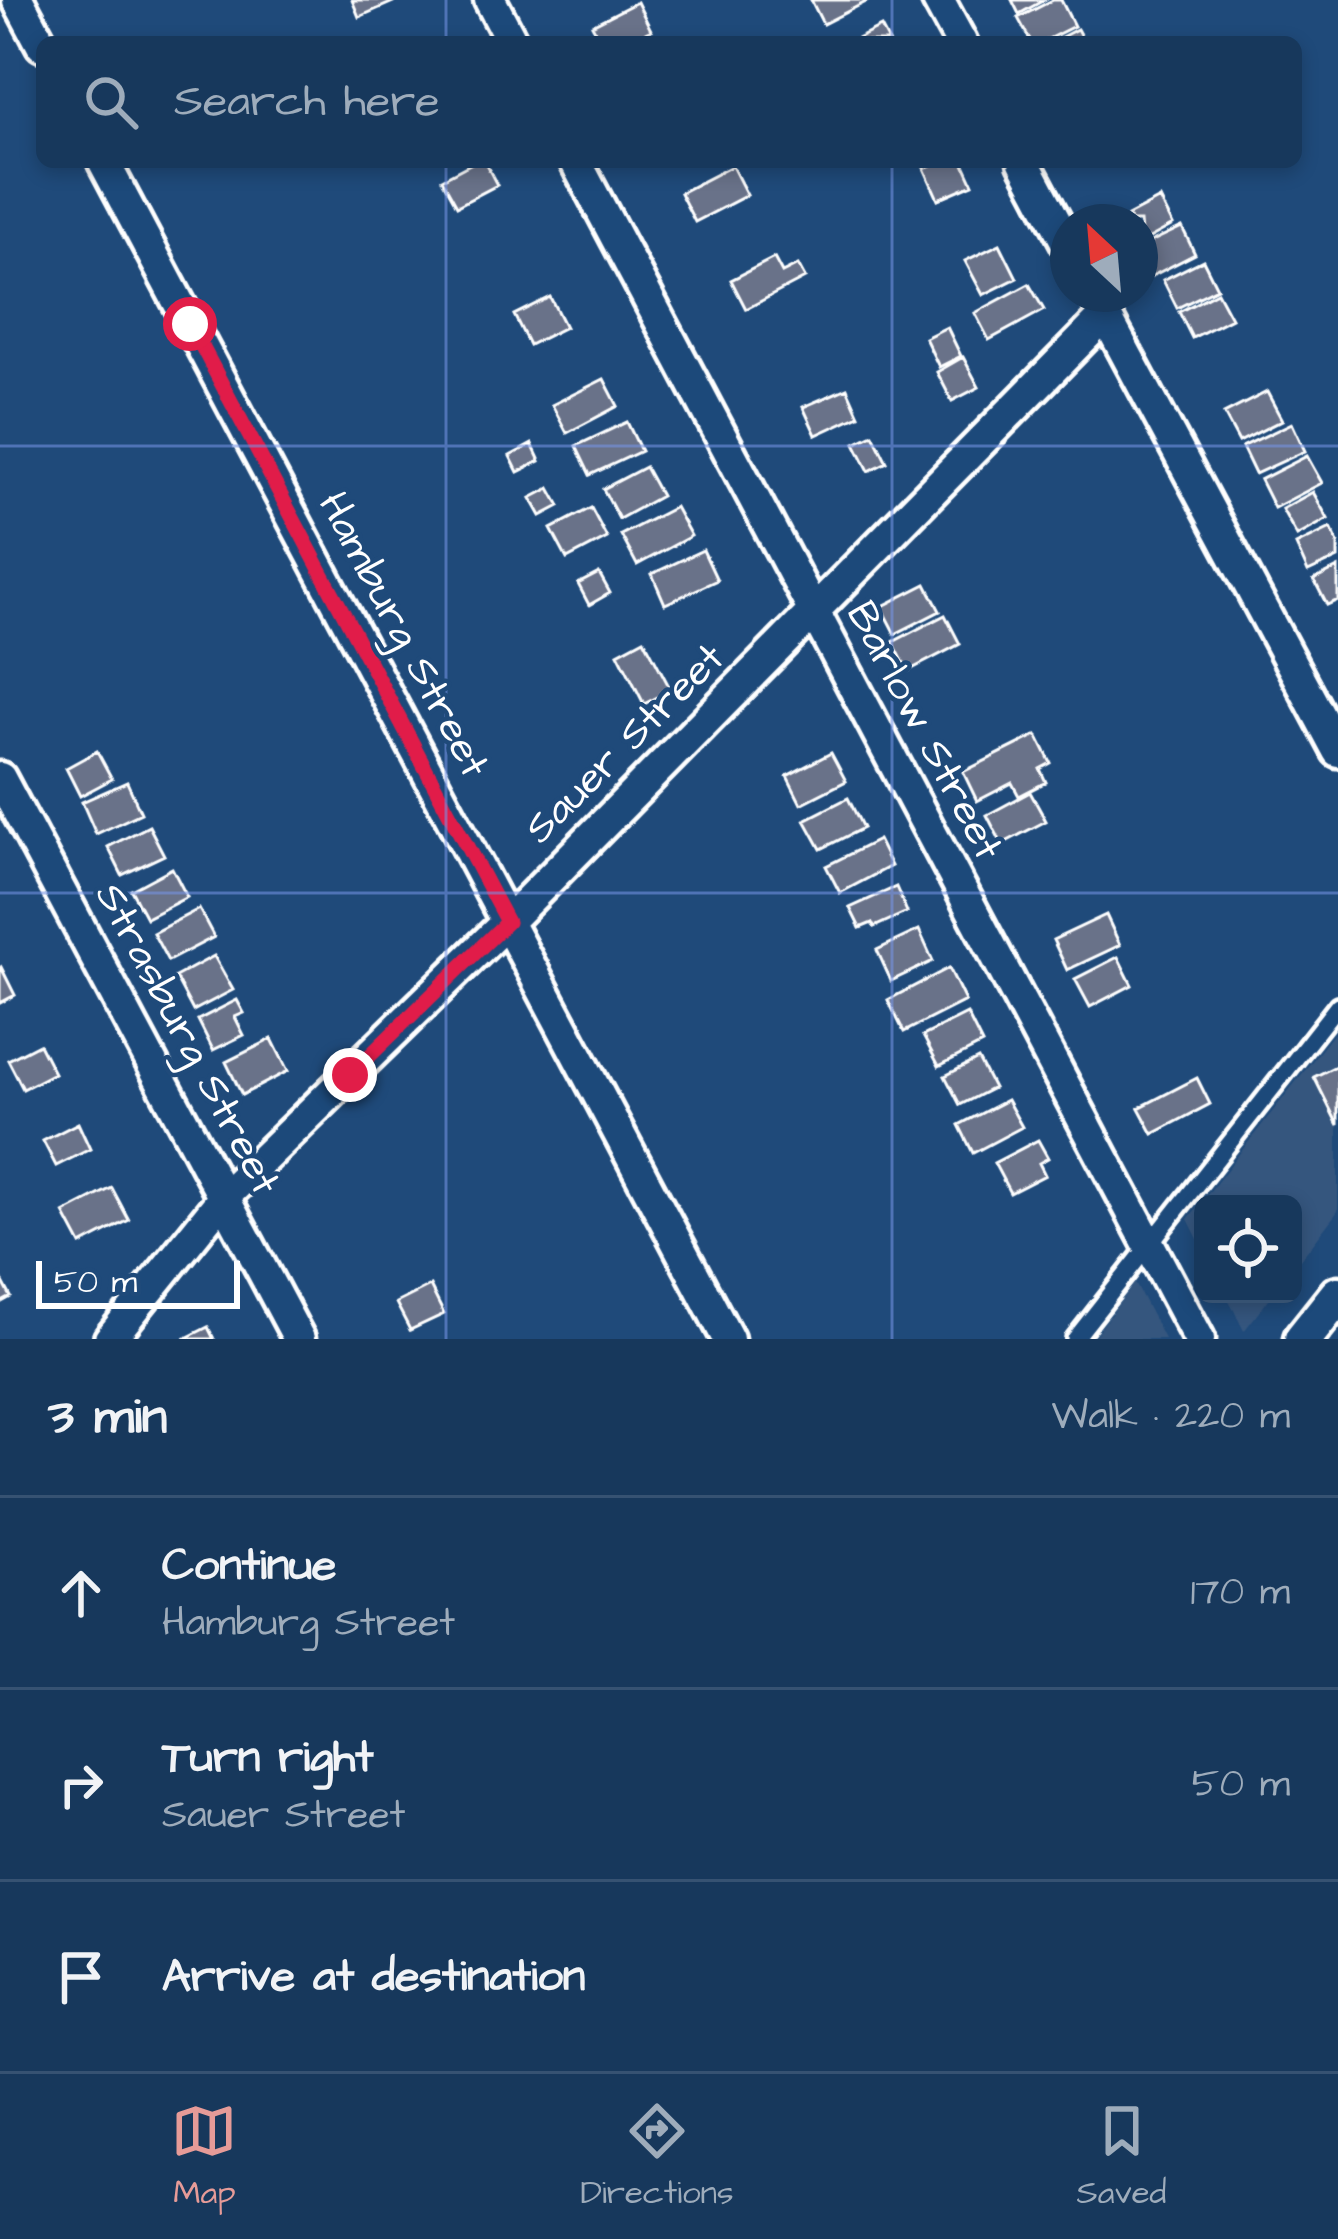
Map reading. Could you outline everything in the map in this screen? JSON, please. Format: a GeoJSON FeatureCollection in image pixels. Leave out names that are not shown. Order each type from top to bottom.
{"type":"FeatureCollection","features":[{"type":"Feature","properties":{"kind":"street"},"geometry":{"type":"LineString","coordinates":[[18,0],[37,36]]}},
{"type":"Feature","properties":{"kind":"street"},"geometry":{"type":"LineString","coordinates":[[490,0],[509,36]]}},
{"type":"Feature","properties":{"kind":"street"},"geometry":{"type":"LineString","coordinates":[[938,0],[958,36]]}},
{"type":"Feature","properties":{"kind":"street","name":"Hamburg Street"},"geometry":{"type":"LineString","coordinates":[[107,168],[728,1339]]}},
{"type":"Feature","properties":{"kind":"street","name":"Barlow Street"},"geometry":{"type":"LineString","coordinates":[[579,168],[1199,1339]]}},
{"type":"Feature","properties":{"kind":"street"},"geometry":{"type":"LineString","coordinates":[[1027,168],[1050,211]]}},
{"type":"Feature","properties":{"kind":"street","name":"Sauer Street"},"geometry":{"type":"LineString","coordinates":[[110,1339],[224,1197],[507,922],[814,612],[1093,312]]}},
{"type":"Feature","properties":{"kind":"street"},"geometry":{"type":"LineString","coordinates":[[1104,312],[1338,751]]}},
{"type":"Feature","properties":{"kind":"street","name":"Strasburg Street"},"geometry":{"type":"LineString","coordinates":[[0,778],[299,1339]]}},
{"type":"Feature","properties":{"kind":"street"},"geometry":{"type":"LineString","coordinates":[[1304,1339],[1338,1295]]}},
{"type":"Feature","properties":{"kind":"lane"},"geometry":{"type":"LineString","coordinates":[[1075,1339],[1338,1006]]}},
{"type":"Feature","properties":{"kind":"shaded area"},"geometry":{"type":"Polygon","coordinates":[[[1338,1028],[1338,1211],[1302,1257],[1302,1195],[1207,1195],[1338,1028]]]}},
{"type":"Feature","properties":{"kind":"shaded area"},"geometry":{"type":"Polygon","coordinates":[[[1135,1283],[1164,1339],[1092,1339],[1135,1283]]]}},
{"type":"Feature","properties":{"kind":"shaded area"},"geometry":{"type":"Polygon","coordinates":[[[1230,1303],[1266,1303],[1244,1331],[1230,1303]]]}},
{"type":"Feature","properties":{"kind":"building"},"geometry":{"type":"Polygon","coordinates":[[[352,0],[392,0],[393,2],[359,17],[352,0]]]}},
{"type":"Feature","properties":{"kind":"building"},"geometry":{"type":"Polygon","coordinates":[[[811,0],[870,0],[823,24],[811,0]]]}},
{"type":"Feature","properties":{"kind":"building"},"geometry":{"type":"Polygon","coordinates":[[[1012,0],[1044,0],[1019,14],[1012,0]]]}},
{"type":"Feature","properties":{"kind":"building"},"geometry":{"type":"Polygon","coordinates":[[[1061,0],[1074,26],[1054,36],[1028,36],[1018,18],[1061,0]]]}},
{"type":"Feature","properties":{"kind":"building"},"geometry":{"type":"Polygon","coordinates":[[[637,2],[651,30],[640,36],[598,36],[592,25],[637,2]]]}},
{"type":"Feature","properties":{"kind":"building"},"geometry":{"type":"Polygon","coordinates":[[[881,27],[886,36],[863,36],[881,27]]]}},
{"type":"Feature","properties":{"kind":"building"},"geometry":{"type":"Polygon","coordinates":[[[463,168],[488,168],[497,185],[457,206],[442,179],[463,168]]]}},
{"type":"Feature","properties":{"kind":"building"},"geometry":{"type":"Polygon","coordinates":[[[733,168],[747,195],[695,222],[680,193],[733,168]]]}},
{"type":"Feature","properties":{"kind":"building"},"geometry":{"type":"Polygon","coordinates":[[[924,168],[966,168],[973,184],[938,199],[924,168]]]}},
{"type":"Feature","properties":{"kind":"building"},"geometry":{"type":"Polygon","coordinates":[[[1160,199],[1173,225],[1158,233],[1158,204],[1151,204],[1160,199]]]}},
{"type":"Feature","properties":{"kind":"building"},"geometry":{"type":"Polygon","coordinates":[[[1182,227],[1195,254],[1158,273],[1158,238],[1182,227]]]}},
{"type":"Feature","properties":{"kind":"building"},"geometry":{"type":"Polygon","coordinates":[[[1000,244],[1017,278],[983,295],[965,261],[1000,244]]]}},
{"type":"Feature","properties":{"kind":"building"},"geometry":{"type":"Polygon","coordinates":[[[774,258],[782,273],[798,265],[805,278],[746,309],[731,280],[774,258]]]}},
{"type":"Feature","properties":{"kind":"building"},"geometry":{"type":"Polygon","coordinates":[[[1203,260],[1217,288],[1177,308],[1163,280],[1203,260]]]}},
{"type":"Feature","properties":{"kind":"building"},"geometry":{"type":"Polygon","coordinates":[[[1029,284],[1044,310],[989,340],[975,313],[1029,284]]]}},
{"type":"Feature","properties":{"kind":"building"},"geometry":{"type":"Polygon","coordinates":[[[1217,292],[1231,318],[1192,338],[1179,312],[1217,292]]]}},
{"type":"Feature","properties":{"kind":"building"},"geometry":{"type":"Polygon","coordinates":[[[550,297],[565,327],[529,345],[514,315],[550,297]]]}},
{"type":"Feature","properties":{"kind":"building"},"geometry":{"type":"Polygon","coordinates":[[[947,327],[961,356],[939,367],[925,338],[947,327]]]}},
{"type":"Feature","properties":{"kind":"building"},"geometry":{"type":"Polygon","coordinates":[[[963,357],[979,387],[952,401],[937,372],[963,357]]]}},
{"type":"Feature","properties":{"kind":"building"},"geometry":{"type":"Polygon","coordinates":[[[604,379],[618,406],[567,433],[552,405],[604,379]]]}},
{"type":"Feature","properties":{"kind":"building"},"geometry":{"type":"Polygon","coordinates":[[[847,388],[859,415],[816,435],[803,407],[847,388]]]}},
{"type":"Feature","properties":{"kind":"building"},"geometry":{"type":"Polygon","coordinates":[[[1267,392],[1282,420],[1239,442],[1224,414],[1267,392]]]}},
{"type":"Feature","properties":{"kind":"building"},"geometry":{"type":"Polygon","coordinates":[[[627,422],[641,451],[590,475],[576,446],[627,422]]]}},
{"type":"Feature","properties":{"kind":"building"},"geometry":{"type":"Polygon","coordinates":[[[1292,423],[1305,451],[1255,474],[1242,447],[1292,423]]]}},
{"type":"Feature","properties":{"kind":"building"},"geometry":{"type":"Polygon","coordinates":[[[873,434],[887,462],[869,471],[855,443],[873,434]]]}},
{"type":"Feature","properties":{"kind":"building"},"geometry":{"type":"Polygon","coordinates":[[[532,444],[540,461],[518,472],[510,456],[532,444]]]}},
{"type":"Feature","properties":{"kind":"building"},"geometry":{"type":"Polygon","coordinates":[[[1307,456],[1322,483],[1274,508],[1260,480],[1307,456]]]}},
{"type":"Feature","properties":{"kind":"building"},"geometry":{"type":"Polygon","coordinates":[[[645,467],[661,496],[619,519],[603,489],[645,467]]]}},
{"type":"Feature","properties":{"kind":"building"},"geometry":{"type":"Polygon","coordinates":[[[550,488],[560,506],[541,516],[531,498],[550,488]]]}},
{"type":"Feature","properties":{"kind":"building"},"geometry":{"type":"Polygon","coordinates":[[[1313,492],[1328,519],[1297,536],[1282,509],[1313,492]]]}},
{"type":"Feature","properties":{"kind":"building"},"geometry":{"type":"Polygon","coordinates":[[[675,507],[691,536],[637,565],[621,535],[675,507]]]}},
{"type":"Feature","properties":{"kind":"building"},"geometry":{"type":"Polygon","coordinates":[[[591,508],[607,538],[567,559],[551,529],[591,508]]]}},
{"type":"Feature","properties":{"kind":"building"},"geometry":{"type":"Polygon","coordinates":[[[1331,528],[1338,558],[1308,572],[1296,545],[1331,528]]]}},
{"type":"Feature","properties":{"kind":"building"},"geometry":{"type":"Polygon","coordinates":[[[703,550],[717,580],[665,604],[652,574],[703,550]]]}},
{"type":"Feature","properties":{"kind":"building"},"geometry":{"type":"Polygon","coordinates":[[[1338,568],[1338,600],[1327,605],[1314,580],[1338,568]]]}},
{"type":"Feature","properties":{"kind":"building"},"geometry":{"type":"Polygon","coordinates":[[[599,573],[610,593],[589,605],[578,584],[599,573]]]}},
{"type":"Feature","properties":{"kind":"building"},"geometry":{"type":"Polygon","coordinates":[[[926,584],[940,611],[895,634],[881,607],[926,584]]]}},
{"type":"Feature","properties":{"kind":"building"},"geometry":{"type":"Polygon","coordinates":[[[945,615],[960,644],[908,671],[893,642],[945,615]]]}},
{"type":"Feature","properties":{"kind":"building"},"geometry":{"type":"Polygon","coordinates":[[[644,639],[671,690],[644,704],[618,653],[644,639]]]}},
{"type":"Feature","properties":{"kind":"building"},"geometry":{"type":"Polygon","coordinates":[[[1037,735],[1051,763],[1040,769],[1046,782],[1019,796],[1012,783],[977,801],[963,772],[1037,735]]]}},
{"type":"Feature","properties":{"kind":"building"},"geometry":{"type":"Polygon","coordinates":[[[97,751],[112,779],[80,796],[66,768],[97,751]]]}},
{"type":"Feature","properties":{"kind":"building"},"geometry":{"type":"Polygon","coordinates":[[[831,753],[846,781],[801,804],[787,776],[831,753]]]}},
{"type":"Feature","properties":{"kind":"building"},"geometry":{"type":"Polygon","coordinates":[[[127,782],[141,813],[96,834],[82,802],[127,782]]]}},
{"type":"Feature","properties":{"kind":"building"},"geometry":{"type":"Polygon","coordinates":[[[1030,792],[1046,821],[1002,844],[987,815],[1030,792]]]}},
{"type":"Feature","properties":{"kind":"building"},"geometry":{"type":"Polygon","coordinates":[[[848,798],[863,828],[821,849],[805,820],[848,798]]]}},
{"type":"Feature","properties":{"kind":"building"},"geometry":{"type":"Polygon","coordinates":[[[149,826],[164,855],[122,875],[108,847],[149,826]]]}},
{"type":"Feature","properties":{"kind":"building"},"geometry":{"type":"Polygon","coordinates":[[[878,840],[891,866],[840,893],[826,866],[878,840]]]}},
{"type":"Feature","properties":{"kind":"building"},"geometry":{"type":"Polygon","coordinates":[[[172,868],[187,897],[146,918],[131,890],[172,868]]]}},
{"type":"Feature","properties":{"kind":"building"},"geometry":{"type":"Polygon","coordinates":[[[896,887],[907,912],[860,928],[850,908],[896,887]]]}},
{"type":"Feature","properties":{"kind":"building"},"geometry":{"type":"Polygon","coordinates":[[[199,909],[214,937],[168,961],[153,933],[199,909]]]}},
{"type":"Feature","properties":{"kind":"building"},"geometry":{"type":"Polygon","coordinates":[[[1106,915],[1120,945],[1067,970],[1053,940],[1106,915]]]}},
{"type":"Feature","properties":{"kind":"building"},"geometry":{"type":"Polygon","coordinates":[[[919,930],[933,961],[891,981],[877,950],[919,930]]]}},
{"type":"Feature","properties":{"kind":"building"},"geometry":{"type":"Polygon","coordinates":[[[214,956],[233,990],[193,1011],[175,977],[214,956]]]}},
{"type":"Feature","properties":{"kind":"building"},"geometry":{"type":"Polygon","coordinates":[[[1118,957],[1132,985],[1090,1007],[1075,979],[1118,957]]]}},
{"type":"Feature","properties":{"kind":"building"},"geometry":{"type":"Polygon","coordinates":[[[0,968],[15,995],[0,1003],[0,968]]]}},
{"type":"Feature","properties":{"kind":"building"},"geometry":{"type":"Polygon","coordinates":[[[949,968],[965,1001],[904,1032],[888,1000],[949,968]]]}},
{"type":"Feature","properties":{"kind":"building"},"geometry":{"type":"Polygon","coordinates":[[[237,1000],[244,1013],[235,1017],[244,1035],[213,1050],[198,1020],[237,1000]]]}},
{"type":"Feature","properties":{"kind":"building"},"geometry":{"type":"Polygon","coordinates":[[[967,1014],[982,1044],[939,1066],[923,1036],[967,1014]]]}},
{"type":"Feature","properties":{"kind":"building"},"geometry":{"type":"Polygon","coordinates":[[[272,1039],[288,1071],[242,1095],[226,1062],[272,1039]]]}},
{"type":"Feature","properties":{"kind":"building"},"geometry":{"type":"Polygon","coordinates":[[[39,1044],[54,1073],[23,1089],[8,1060],[39,1044]]]}},
{"type":"Feature","properties":{"kind":"building"},"geometry":{"type":"Polygon","coordinates":[[[978,1059],[993,1088],[960,1105],[945,1076],[978,1059]]]}},
{"type":"Feature","properties":{"kind":"building"},"geometry":{"type":"Polygon","coordinates":[[[1338,1065],[1338,1125],[1314,1077],[1338,1065]]]}},
{"type":"Feature","properties":{"kind":"building"},"geometry":{"type":"Polygon","coordinates":[[[1197,1078],[1210,1104],[1153,1134],[1139,1108],[1197,1078]]]}},
{"type":"Feature","properties":{"kind":"building"},"geometry":{"type":"Polygon","coordinates":[[[1007,1100],[1022,1127],[973,1153],[959,1125],[1007,1100]]]}},
{"type":"Feature","properties":{"kind":"building"},"geometry":{"type":"Polygon","coordinates":[[[78,1123],[90,1149],[56,1166],[43,1141],[78,1123]]]}},
{"type":"Feature","properties":{"kind":"building"},"geometry":{"type":"Polygon","coordinates":[[[1038,1140],[1048,1158],[1039,1163],[1045,1175],[1010,1193],[994,1163],[1038,1140]]]}},
{"type":"Feature","properties":{"kind":"building"},"geometry":{"type":"Polygon","coordinates":[[[112,1188],[129,1220],[81,1245],[64,1213],[112,1188]]]}},
{"type":"Feature","properties":{"kind":"building"},"geometry":{"type":"Polygon","coordinates":[[[0,1281],[11,1297],[0,1303],[0,1281]]]}},
{"type":"Feature","properties":{"kind":"building"},"geometry":{"type":"Polygon","coordinates":[[[430,1286],[444,1314],[410,1330],[396,1303],[430,1286]]]}},
{"type":"Feature","properties":{"kind":"building"},"geometry":{"type":"Polygon","coordinates":[[[208,1327],[214,1339],[184,1339],[208,1327]]]}},
{"type":"Feature","properties":{"kind":"route"},"geometry":{"type":"LineString","coordinates":[[190,324],[507,922],[350,1075]]}}]}
